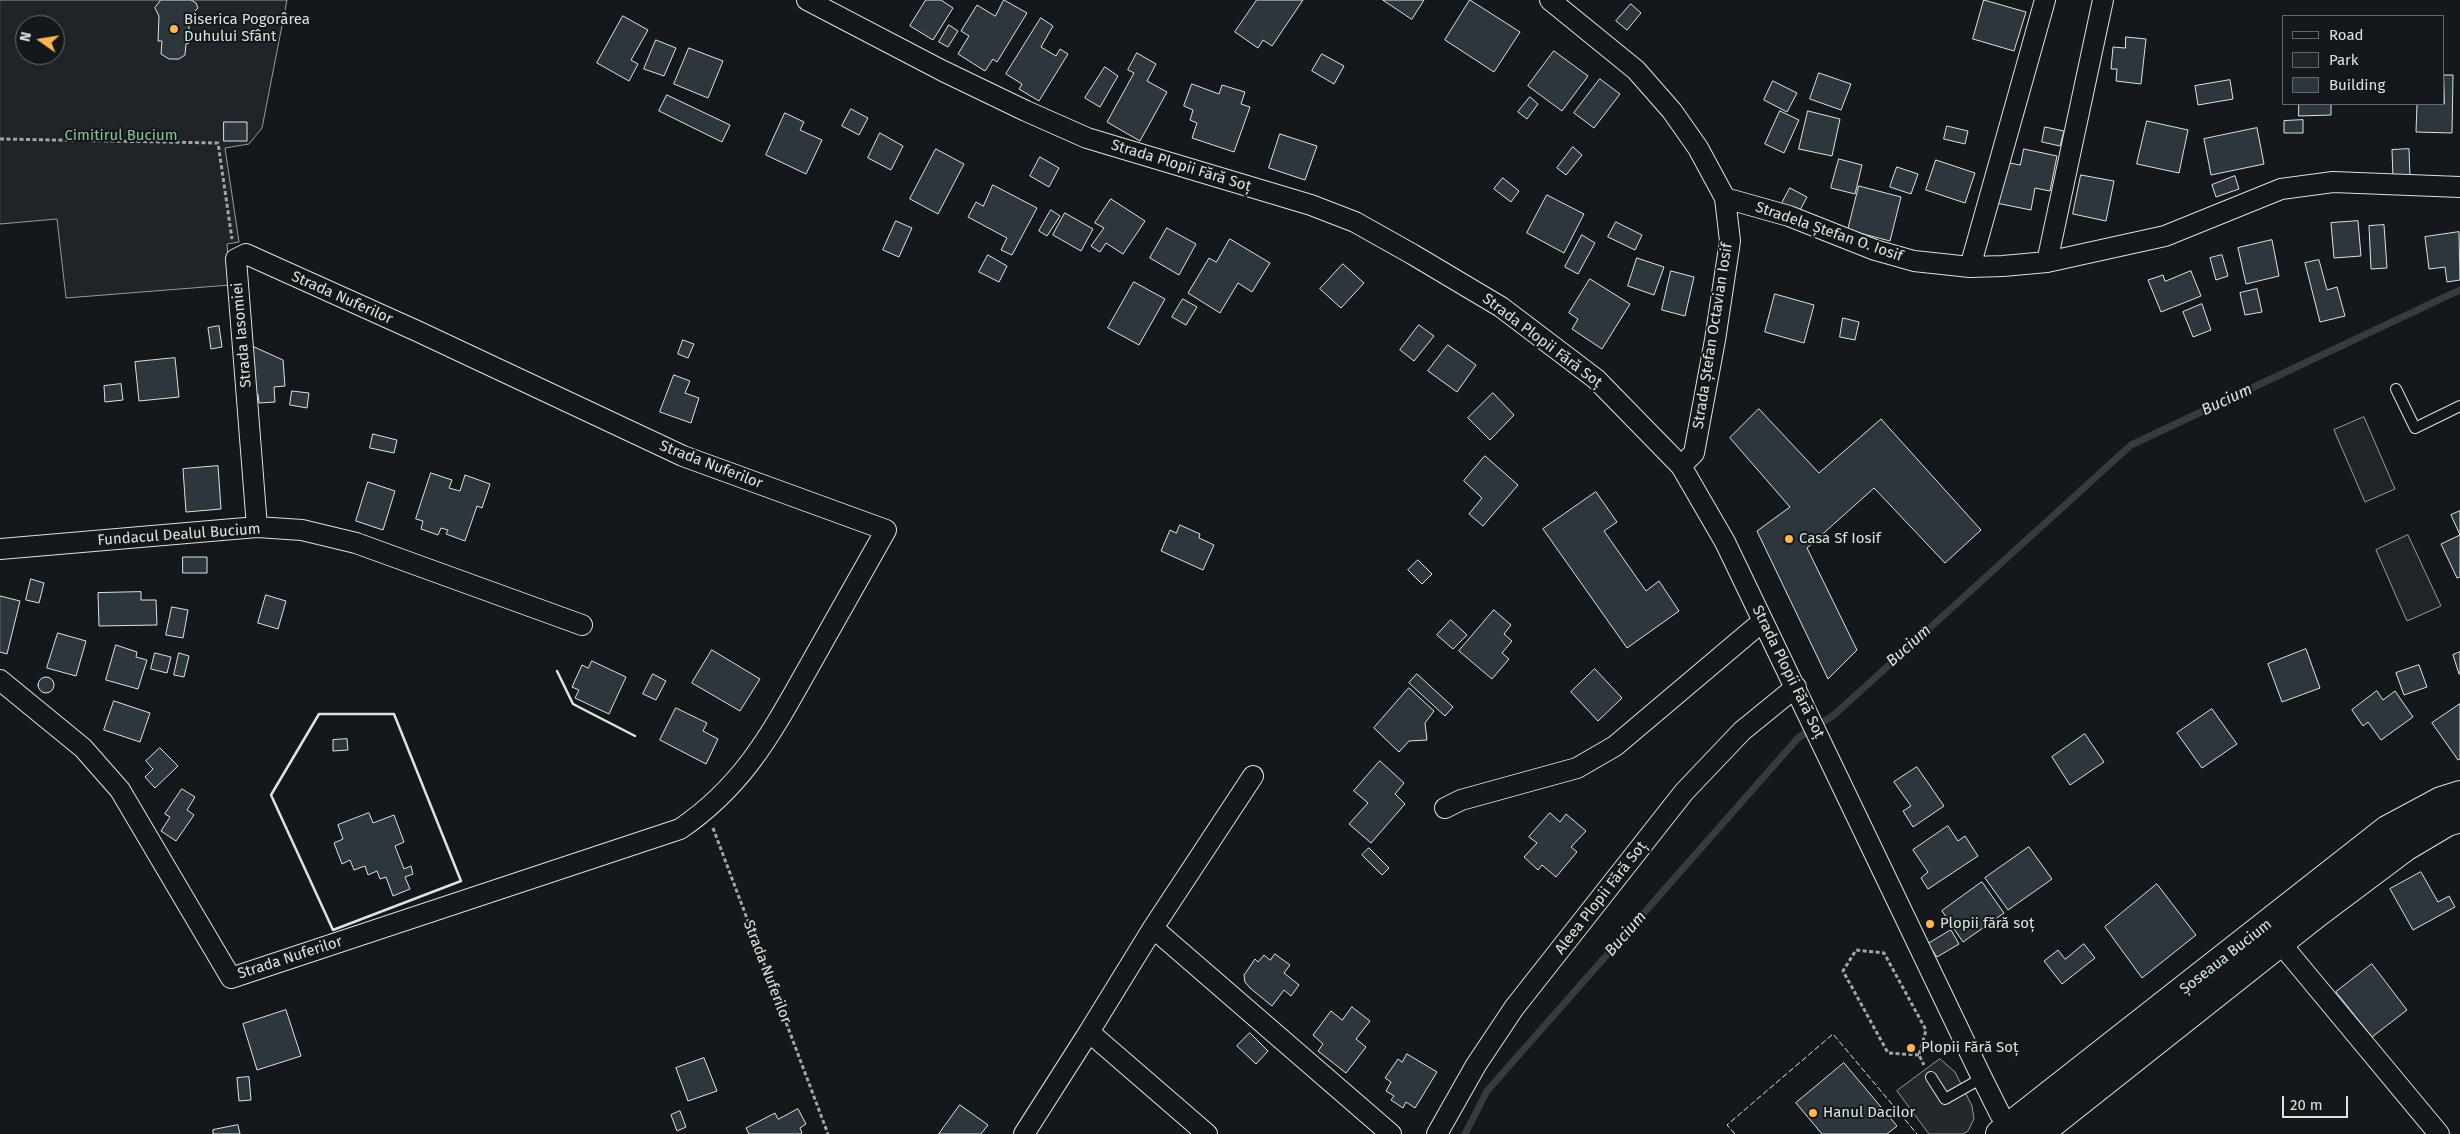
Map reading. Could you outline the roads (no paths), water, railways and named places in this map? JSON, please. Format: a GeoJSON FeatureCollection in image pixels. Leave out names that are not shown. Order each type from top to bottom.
{"type":"FeatureCollection","features":[{"type":"Feature","properties":{"kind":"main road","name":"Șoseaua Bucium"},"geometry":{"type":"LineString","coordinates":[[2038,1134],[2272,934],[2387,830],[2441,801],[2460,794]]}},
{"type":"Feature","properties":{"kind":"main road","name":"Șoseaua Bucium"},"geometry":{"type":"LineString","coordinates":[[2008,1132],[2272,934],[2404,847],[2447,822],[2460,818]]}},
{"type":"Feature","properties":{"kind":"street","name":"Strada Plopii Fără Soț"},"geometry":{"type":"LineString","coordinates":[[807,0],[1009,103],[1087,138],[1310,205],[1356,222],[1502,307],[1596,379],[1681,466],[1725,542],[2008,1132]]}},
{"type":"Feature","properties":{"kind":"street","name":"Strada Ștefan Octavian Iosif"},"geometry":{"type":"LineString","coordinates":[[1550,0],[1642,77],[1672,111],[1698,148],[1725,198],[1730,242],[1725,284],[1694,453],[1681,466]]}},
{"type":"Feature","properties":{"kind":"street"},"geometry":{"type":"LineString","coordinates":[[1970,267],[2044,0]]}},
{"type":"Feature","properties":{"kind":"street"},"geometry":{"type":"LineString","coordinates":[[2047,262],[2103,0]]}},
{"type":"Feature","properties":{"kind":"street","name":"Stradela Ștefan O. Iosif"},"geometry":{"type":"LineString","coordinates":[[1725,198],[1789,216],[1890,254],[1914,261],[1970,267],[2047,262],[2165,236],[2281,189],[2333,182],[2460,187]]}},
{"type":"Feature","properties":{"kind":"street","name":"Strada Nuferilor"},"geometry":{"type":"LineString","coordinates":[[0,680],[83,748],[120,790],[231,978],[680,829],[707,811],[743,774],[767,741],[886,530],[683,456],[417,331],[246,254],[236,259]]}},
{"type":"Feature","properties":{"kind":"street","name":"Strada Iasomiei"},"geometry":{"type":"LineString","coordinates":[[236,259],[258,527]]}},
{"type":"Feature","properties":{"kind":"street","name":"Fundacul Dealul Bucium"},"geometry":{"type":"LineString","coordinates":[[0,549],[258,527],[302,530],[356,543],[582,625]]}},
{"type":"Feature","properties":{"kind":"street"},"geometry":{"type":"LineString","coordinates":[[1445,808],[1461,800],[1577,768],[1615,746],[1763,621]]}},
{"type":"Feature","properties":{"kind":"street","name":"Aleea Plopii Fără Soț"},"geometry":{"type":"LineString","coordinates":[[1437,1134],[1476,1065],[1514,1008],[1684,792],[1742,731],[1796,687]]}},
{"type":"Feature","properties":{"kind":"street"},"geometry":{"type":"LineString","coordinates":[[1024,1134],[1153,928],[1253,776]]}},
{"type":"Feature","properties":{"kind":"street"},"geometry":{"type":"LineString","coordinates":[[1153,928],[1391,1134]]}},
{"type":"Feature","properties":{"kind":"street"},"geometry":{"type":"LineString","coordinates":[[2272,934],[2439,1134]]}},
{"type":"Feature","properties":{"kind":"street"},"geometry":{"type":"LineString","coordinates":[[1089,1032],[1207,1134]]}},
{"type":"Feature","properties":{"kind":"lane"},"geometry":{"type":"LineString","coordinates":[[2396,389],[2415,428],[2460,406]]}},
{"type":"Feature","properties":{"kind":"lane"},"geometry":{"type":"LineString","coordinates":[[1931,1077],[1945,1100],[1982,1078]]}},
{"type":"Feature","properties":{"kind":"waterway","name":"Bucium"},"geometry":{"type":"LineString","coordinates":[[1465,1134],[1487,1091],[1798,738],[1834,715],[2131,445],[2460,290]]}},
{"type":"Feature","properties":{"kind":"place","name":"Biserica Pogorârea Duhului Sfânt"},"geometry":{"type":"Point","coordinates":[174,29]}},
{"type":"Feature","properties":{"kind":"place","name":"Casa Sf Iosif"},"geometry":{"type":"Point","coordinates":[1789,539]}},
{"type":"Feature","properties":{"kind":"place","name":"Plopii fără soț"},"geometry":{"type":"Point","coordinates":[1930,924]}},
{"type":"Feature","properties":{"kind":"place","name":"Plopii Fără Soț"},"geometry":{"type":"Point","coordinates":[1911,1048]}},
{"type":"Feature","properties":{"kind":"place","name":"Hanul Dacilor"},"geometry":{"type":"Point","coordinates":[1813,1113]}},
{"type":"Feature","properties":{"kind":"park label","name":"Cimitirul Bucium"},"geometry":{"type":"Point","coordinates":[121,136]}}]}
